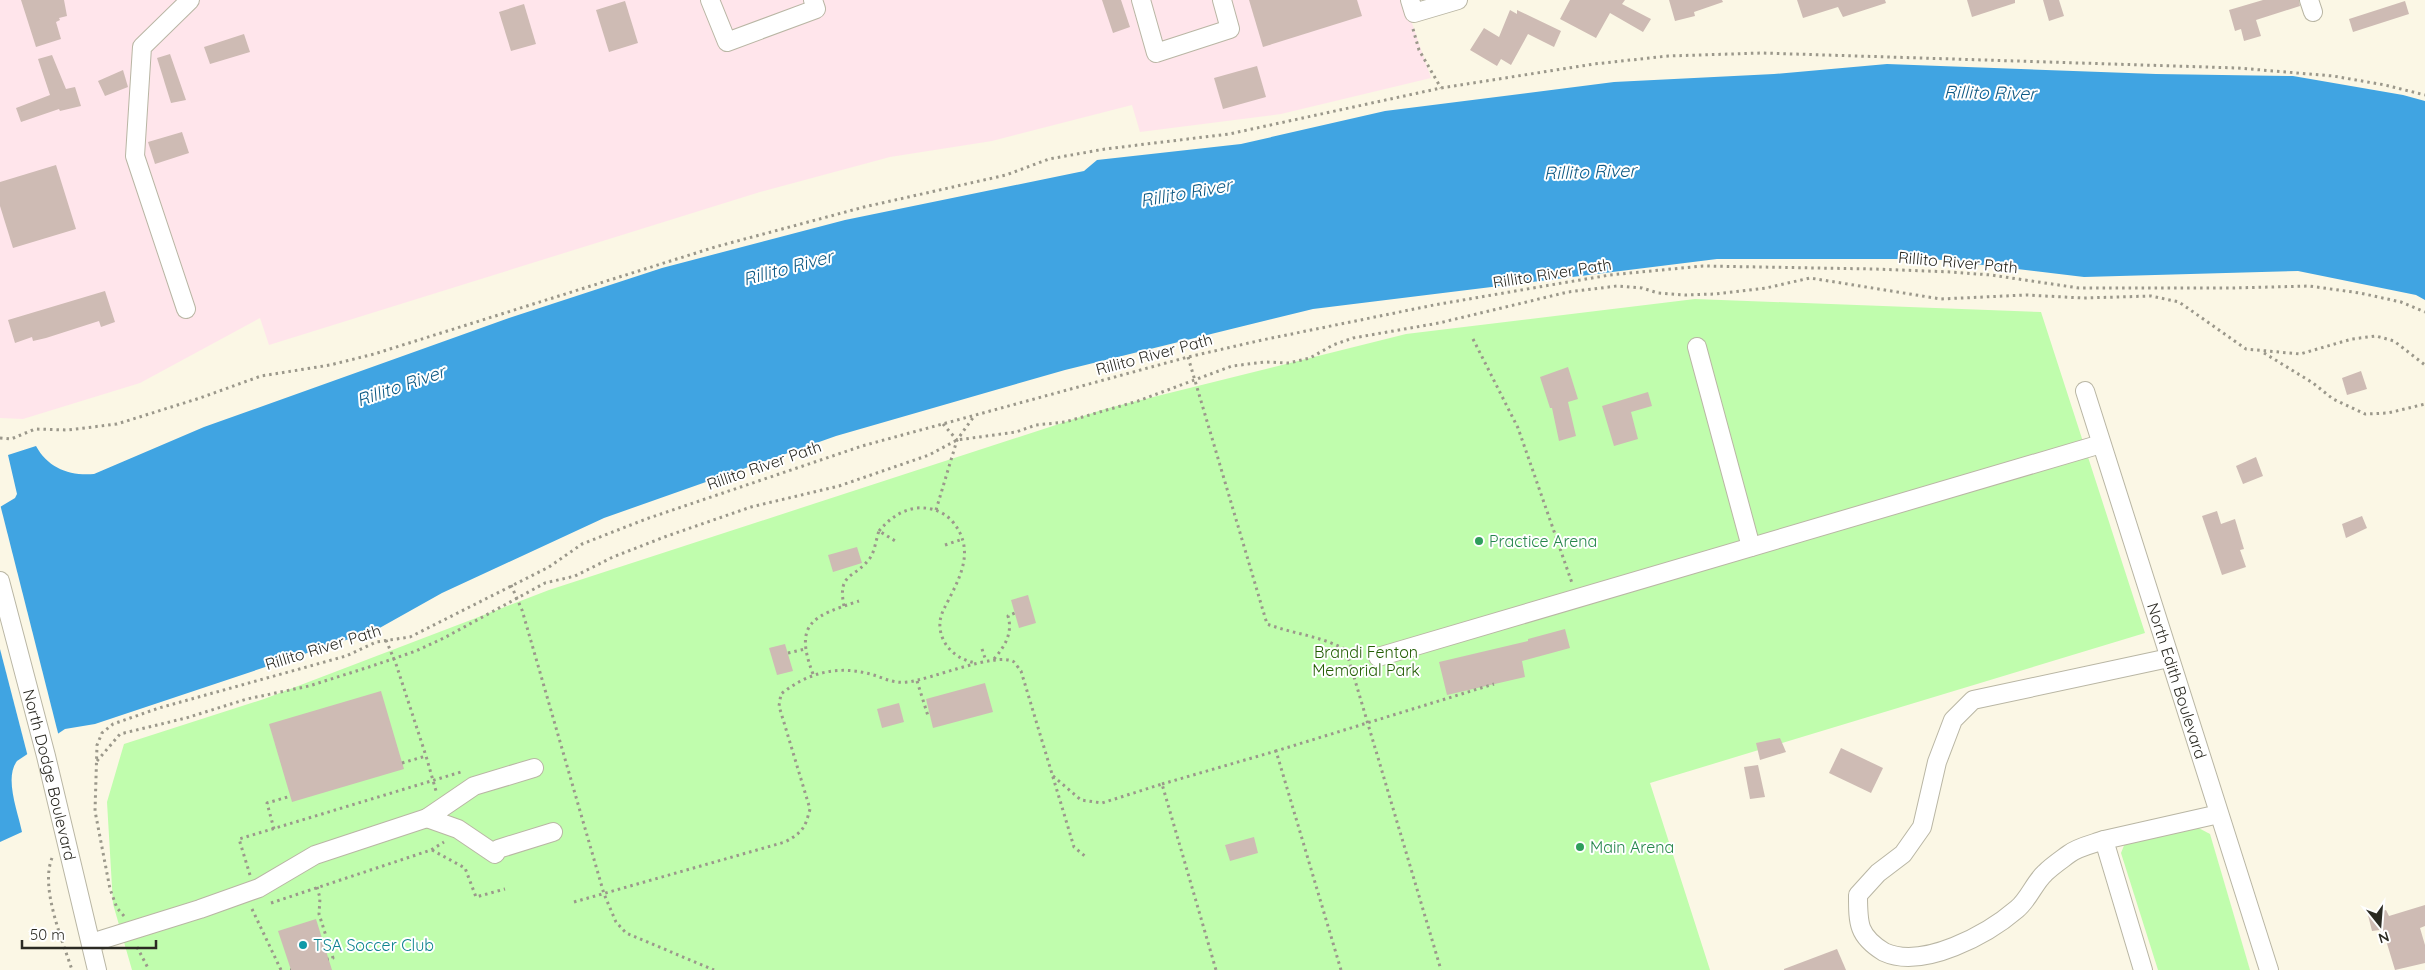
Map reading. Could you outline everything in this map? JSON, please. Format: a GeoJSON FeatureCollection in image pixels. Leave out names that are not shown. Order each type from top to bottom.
{"type":"FeatureCollection","features":[{"type":"Feature","properties":{"kind":"street"},"geometry":{"type":"LineString","coordinates":[[186,310],[135,156],[142,46],[190,0]]}},
{"type":"Feature","properties":{"kind":"street"},"geometry":{"type":"LineString","coordinates":[[710,0],[727,42],[816,9],[813,0]]}},
{"type":"Feature","properties":{"kind":"street"},"geometry":{"type":"LineString","coordinates":[[1141,0],[1156,53],[1230,29],[1222,0]]}},
{"type":"Feature","properties":{"kind":"street"},"geometry":{"type":"LineString","coordinates":[[1412,7],[1458,0]]}},
{"type":"Feature","properties":{"kind":"street"},"geometry":{"type":"LineString","coordinates":[[1697,347],[1751,547]]}},
{"type":"Feature","properties":{"kind":"street","name":"North Edith Boulevard"},"geometry":{"type":"LineString","coordinates":[[2084,390],[2269,970]]}},
{"type":"Feature","properties":{"kind":"street"},"geometry":{"type":"LineString","coordinates":[[1378,657],[2102,444]]}},
{"type":"Feature","properties":{"kind":"street","name":"North Dodge Boulevard"},"geometry":{"type":"LineString","coordinates":[[0,581],[46,756],[97,970]]}},
{"type":"Feature","properties":{"kind":"street"},"geometry":{"type":"LineString","coordinates":[[2169,658],[1973,700],[1952,720],[1938,762],[1922,827],[1903,854],[1878,873],[1858,895],[1858,921],[1869,943],[1888,955],[1912,960],[1938,954],[1976,940],[2019,908],[2045,873],[2071,852],[2104,840],[2219,814]]}},
{"type":"Feature","properties":{"kind":"street"},"geometry":{"type":"LineString","coordinates":[[91,943],[200,909],[255,889],[315,855],[427,818],[474,786],[534,768]]}},
{"type":"Feature","properties":{"kind":"street"},"geometry":{"type":"LineString","coordinates":[[427,818],[458,828],[495,854],[498,849],[553,832]]}},
{"type":"Feature","properties":{"kind":"street"},"geometry":{"type":"LineString","coordinates":[[2104,840],[2143,970]]}},
{"type":"Feature","properties":{"kind":"path"},"geometry":{"type":"LineString","coordinates":[[1412,7],[1413,32],[1419,50],[1441,88]]}},
{"type":"Feature","properties":{"kind":"path"},"geometry":{"type":"LineString","coordinates":[[0,438],[11,439],[34,430],[68,430],[117,424],[200,398],[261,376],[330,365],[374,354],[715,247],[864,207],[1006,175],[1049,159],[1105,149],[1229,134],[1441,88],[1594,64],[1668,56],[1762,53],[2292,71],[2385,85],[2425,95]]}},
{"type":"Feature","properties":{"kind":"path","name":"Rillito River Path"},"geometry":{"type":"LineString","coordinates":[[110,890],[95,811],[97,745],[102,733],[113,724],[130,716],[346,656],[376,642],[410,637],[420,633],[434,623],[549,567],[582,544],[646,519],[862,446],[1188,357],[1434,305],[1610,276],[1703,266],[1864,268],[1951,272],[2079,288],[2309,286],[2360,292],[2401,302],[2425,312]]}},
{"type":"Feature","properties":{"kind":"path"},"geometry":{"type":"LineString","coordinates":[[97,762],[120,734],[186,718],[247,699],[308,686],[394,658],[444,638],[545,583],[575,576],[613,558],[697,525],[751,507],[839,486],[929,455],[957,440],[1016,432],[1036,425],[1065,422],[1138,401],[1232,366],[1265,362],[1289,363],[1310,358],[1333,345],[1353,338],[1439,323],[1568,292],[1617,286],[1642,288],[1658,293],[1685,295],[1715,294],[1745,291],[1810,278],[1941,299],[2026,296],[2083,298],[2151,296],[2179,302],[2229,339],[2246,349],[2300,354],[2352,339],[2376,336],[2394,341],[2425,365]]}},
{"type":"Feature","properties":{"kind":"path"},"geometry":{"type":"LineString","coordinates":[[1473,339],[1518,428],[1577,598]]}},
{"type":"Feature","properties":{"kind":"path"},"geometry":{"type":"LineString","coordinates":[[2262,351],[2313,383],[2333,399],[2365,414],[2388,413],[2425,404]]}},
{"type":"Feature","properties":{"kind":"path"},"geometry":{"type":"LineString","coordinates":[[1188,357],[1267,624],[1289,632],[1332,642],[1346,650],[1441,970]]}},
{"type":"Feature","properties":{"kind":"path"},"geometry":{"type":"LineString","coordinates":[[936,510],[957,440],[975,415]]}},
{"type":"Feature","properties":{"kind":"path"},"geometry":{"type":"LineString","coordinates":[[943,424],[957,440]]}},
{"type":"Feature","properties":{"kind":"path"},"geometry":{"type":"LineString","coordinates":[[844,606],[841,593],[847,577],[861,568],[871,557],[879,531],[898,513],[915,508],[936,510],[949,518],[963,540],[966,560],[962,573],[942,612],[940,628],[945,643],[953,654],[967,661],[979,663]]}},
{"type":"Feature","properties":{"kind":"path"},"geometry":{"type":"LineString","coordinates":[[879,531],[897,542]]}},
{"type":"Feature","properties":{"kind":"path"},"geometry":{"type":"LineString","coordinates":[[945,545],[963,540]]}},
{"type":"Feature","properties":{"kind":"path"},"geometry":{"type":"LineString","coordinates":[[511,585],[517,597],[604,894],[616,922],[626,933],[714,970]]}},
{"type":"Feature","properties":{"kind":"path"},"geometry":{"type":"LineString","coordinates":[[813,674],[805,649],[808,628],[817,616],[859,601]]}},
{"type":"Feature","properties":{"kind":"path"},"geometry":{"type":"LineString","coordinates":[[993,660],[1009,637],[1011,626],[1008,616],[1015,614]]}},
{"type":"Feature","properties":{"kind":"path"},"geometry":{"type":"LineString","coordinates":[[386,640],[394,658],[426,756]]}},
{"type":"Feature","properties":{"kind":"path"},"geometry":{"type":"LineString","coordinates":[[788,654],[805,649]]}},
{"type":"Feature","properties":{"kind":"path"},"geometry":{"type":"LineString","coordinates":[[982,649],[986,661]]}},
{"type":"Feature","properties":{"kind":"path"},"geometry":{"type":"LineString","coordinates":[[574,902],[785,842],[800,834],[807,823],[810,809],[779,706],[781,694],[793,684],[813,674],[828,671],[855,671],[905,683],[986,661],[1002,659],[1014,662],[1021,671],[1074,847],[1086,857]]}},
{"type":"Feature","properties":{"kind":"path"},"geometry":{"type":"LineString","coordinates":[[917,681],[928,716],[930,716]]}},
{"type":"Feature","properties":{"kind":"path"},"geometry":{"type":"LineString","coordinates":[[1052,775],[1081,800],[1102,802],[1494,684]]}},
{"type":"Feature","properties":{"kind":"path"},"geometry":{"type":"LineString","coordinates":[[1276,751],[1341,970]]}},
{"type":"Feature","properties":{"kind":"path"},"geometry":{"type":"LineString","coordinates":[[255,889],[240,839],[469,770]]}},
{"type":"Feature","properties":{"kind":"path"},"geometry":{"type":"LineString","coordinates":[[1162,784],[1216,970]]}},
{"type":"Feature","properties":{"kind":"path"},"geometry":{"type":"LineString","coordinates":[[274,828],[267,803],[290,796]]}},
{"type":"Feature","properties":{"kind":"path"},"geometry":{"type":"LineString","coordinates":[[431,850],[465,868],[476,897],[505,889]]}},
{"type":"Feature","properties":{"kind":"path"},"geometry":{"type":"LineString","coordinates":[[53,855],[47,869],[53,909],[72,970]]}},
{"type":"Feature","properties":{"kind":"path"},"geometry":{"type":"LineString","coordinates":[[317,888],[320,898],[319,914],[333,958],[328,959]]}},
{"type":"Feature","properties":{"kind":"path"},"geometry":{"type":"LineString","coordinates":[[252,909],[281,970]]}},
{"type":"Feature","properties":{"kind":"shaded area"},"geometry":{"type":"Polygon","coordinates":[[[0,0],[1404,0],[1431,78],[1281,114],[1140,132],[1132,105],[992,141],[890,157],[760,192],[269,345],[260,318],[140,383],[23,419],[0,418],[0,0]]]}},
{"type":"Feature","properties":{"kind":"green space","name":"Brandi Fenton Memorial Park"},"geometry":{"type":"Polygon","coordinates":[[[1695,299],[2041,312],[2145,633],[1650,783],[1710,970],[132,970],[113,904],[107,802],[124,744],[264,699],[549,590],[1105,409],[1406,334],[1695,299]]]}},
{"type":"Feature","properties":{"kind":"green space"},"geometry":{"type":"Polygon","coordinates":[[[2191,824],[2210,834],[2250,970],[2158,970],[2121,853],[2125,843],[2191,824]]]}},
{"type":"Feature","properties":{"kind":"water","name":"Rillito River"},"geometry":{"type":"Polygon","coordinates":[[[1887,64],[2156,74],[2293,76],[2403,95],[2425,101],[2425,300],[2416,295],[2298,271],[2084,277],[1933,259],[1717,259],[1313,309],[1065,370],[836,436],[604,518],[442,593],[376,630],[95,724],[65,729],[17,761],[13,768],[12,786],[22,832],[0,842],[0,507],[15,498],[17,494],[8,455],[36,446],[47,460],[60,469],[76,474],[94,474],[204,427],[509,318],[662,268],[845,220],[1084,171],[1097,160],[1241,144],[1385,111],[1614,82],[1774,74],[1887,64]]]}},
{"type":"Feature","properties":{"kind":"pier"},"geometry":{"type":"Polygon","coordinates":[[[0,504],[59,737],[28,757],[0,649],[0,504]]]}},
{"type":"Feature","properties":{"kind":"building"},"geometry":{"type":"Polygon","coordinates":[[[21,0],[64,0],[67,16],[59,18],[60,20],[56,22],[61,39],[36,47],[21,0]]]}},
{"type":"Feature","properties":{"kind":"building"},"geometry":{"type":"Polygon","coordinates":[[[1102,0],[1121,0],[1130,27],[1113,33],[1102,0]]]}},
{"type":"Feature","properties":{"kind":"building"},"geometry":{"type":"Polygon","coordinates":[[[1249,0],[1357,0],[1362,16],[1263,47],[1249,0]]]}},
{"type":"Feature","properties":{"kind":"building"},"geometry":{"type":"Polygon","coordinates":[[[1570,0],[1625,0],[1622,4],[1651,19],[1643,32],[1610,13],[1596,38],[1560,19],[1570,0]]]}},
{"type":"Feature","properties":{"kind":"building"},"geometry":{"type":"Polygon","coordinates":[[[1669,0],[1722,0],[1723,2],[1694,12],[1695,16],[1675,21],[1669,0]]]}},
{"type":"Feature","properties":{"kind":"building"},"geometry":{"type":"Polygon","coordinates":[[[1797,0],[1885,0],[1886,3],[1843,17],[1838,7],[1803,18],[1797,0]]]}},
{"type":"Feature","properties":{"kind":"building"},"geometry":{"type":"Polygon","coordinates":[[[1967,0],[2015,0],[2015,3],[1972,17],[1967,0]]]}},
{"type":"Feature","properties":{"kind":"building"},"geometry":{"type":"Polygon","coordinates":[[[2043,0],[2059,0],[2064,16],[2049,21],[2043,0]]]}},
{"type":"Feature","properties":{"kind":"building"},"geometry":{"type":"Polygon","coordinates":[[[2263,0],[2299,0],[2300,6],[2256,20],[2261,36],[2244,41],[2241,29],[2235,31],[2229,10],[2263,0]]]}},
{"type":"Feature","properties":{"kind":"building"},"geometry":{"type":"Polygon","coordinates":[[[625,1],[638,43],[609,52],[596,10],[625,1]]]}},
{"type":"Feature","properties":{"kind":"building"},"geometry":{"type":"Polygon","coordinates":[[[2405,1],[2409,14],[2353,32],[2349,19],[2405,1]]]}},
{"type":"Feature","properties":{"kind":"building"},"geometry":{"type":"Polygon","coordinates":[[[524,4],[536,44],[511,51],[499,12],[524,4]]]}},
{"type":"Feature","properties":{"kind":"building"},"geometry":{"type":"Polygon","coordinates":[[[1510,10],[1517,14],[1517,10],[1561,31],[1554,47],[1528,34],[1511,65],[1501,59],[1497,66],[1470,50],[1484,28],[1499,37],[1510,10]]]}},
{"type":"Feature","properties":{"kind":"building"},"geometry":{"type":"Polygon","coordinates":[[[244,34],[250,52],[210,64],[204,47],[244,34]]]}},
{"type":"Feature","properties":{"kind":"building"},"geometry":{"type":"Polygon","coordinates":[[[170,54],[186,100],[171,103],[157,58],[170,54]]]}},
{"type":"Feature","properties":{"kind":"building"},"geometry":{"type":"Polygon","coordinates":[[[52,55],[66,89],[75,87],[81,106],[60,111],[59,109],[21,122],[16,108],[50,95],[38,59],[52,55]]]}},
{"type":"Feature","properties":{"kind":"building"},"geometry":{"type":"Polygon","coordinates":[[[1257,66],[1266,97],[1223,109],[1214,78],[1257,66]]]}},
{"type":"Feature","properties":{"kind":"building"},"geometry":{"type":"Polygon","coordinates":[[[123,70],[128,87],[105,96],[98,81],[123,70]]]}},
{"type":"Feature","properties":{"kind":"building"},"geometry":{"type":"Polygon","coordinates":[[[182,132],[189,153],[155,164],[148,142],[182,132]]]}},
{"type":"Feature","properties":{"kind":"building"},"geometry":{"type":"Polygon","coordinates":[[[56,165],[76,229],[13,248],[0,206],[0,182],[56,165]]]}},
{"type":"Feature","properties":{"kind":"building"},"geometry":{"type":"Polygon","coordinates":[[[105,291],[115,322],[101,327],[99,321],[46,338],[33,341],[32,337],[15,343],[8,320],[105,291]]]}},
{"type":"Feature","properties":{"kind":"building"},"geometry":{"type":"Polygon","coordinates":[[[1568,367],[1578,399],[1568,402],[1576,436],[1559,441],[1552,408],[1550,408],[1540,377],[1568,367]]]}},
{"type":"Feature","properties":{"kind":"building"},"geometry":{"type":"Polygon","coordinates":[[[2361,371],[2367,389],[2347,395],[2342,378],[2361,371]]]}},
{"type":"Feature","properties":{"kind":"building"},"geometry":{"type":"Polygon","coordinates":[[[1648,392],[1652,406],[1631,412],[1638,439],[1614,446],[1602,406],[1648,392]]]}},
{"type":"Feature","properties":{"kind":"building"},"geometry":{"type":"Polygon","coordinates":[[[2256,457],[2263,476],[2243,484],[2236,466],[2256,457]]]}},
{"type":"Feature","properties":{"kind":"building"},"geometry":{"type":"Polygon","coordinates":[[[2217,511],[2221,524],[2235,519],[2244,549],[2240,550],[2246,567],[2222,575],[2202,516],[2217,511]]]}},
{"type":"Feature","properties":{"kind":"building"},"geometry":{"type":"Polygon","coordinates":[[[2362,516],[2367,528],[2346,538],[2342,524],[2362,516]]]}},
{"type":"Feature","properties":{"kind":"building"},"geometry":{"type":"Polygon","coordinates":[[[857,547],[862,563],[833,572],[828,555],[857,547]]]}},
{"type":"Feature","properties":{"kind":"building"},"geometry":{"type":"Polygon","coordinates":[[[1028,595],[1036,623],[1019,628],[1011,600],[1028,595]]]}},
{"type":"Feature","properties":{"kind":"building"},"geometry":{"type":"Polygon","coordinates":[[[1565,629],[1570,648],[1522,661],[1525,677],[1447,695],[1439,662],[1528,641],[1528,639],[1565,629]]]}},
{"type":"Feature","properties":{"kind":"building"},"geometry":{"type":"Polygon","coordinates":[[[785,644],[793,671],[777,675],[769,648],[785,644]]]}},
{"type":"Feature","properties":{"kind":"building"},"geometry":{"type":"Polygon","coordinates":[[[985,683],[993,712],[933,728],[926,699],[985,683]]]}},
{"type":"Feature","properties":{"kind":"building"},"geometry":{"type":"Polygon","coordinates":[[[381,691],[404,769],[292,802],[269,724],[381,691]]]}},
{"type":"Feature","properties":{"kind":"building"},"geometry":{"type":"Polygon","coordinates":[[[899,703],[904,722],[882,728],[877,709],[899,703]]]}},
{"type":"Feature","properties":{"kind":"building"},"geometry":{"type":"Polygon","coordinates":[[[1780,738],[1786,752],[1760,760],[1756,743],[1780,738]]]}},
{"type":"Feature","properties":{"kind":"building"},"geometry":{"type":"Polygon","coordinates":[[[1841,748],[1883,768],[1871,793],[1829,773],[1841,748]]]}},
{"type":"Feature","properties":{"kind":"building"},"geometry":{"type":"Polygon","coordinates":[[[1758,765],[1765,797],[1750,799],[1744,767],[1758,765]]]}},
{"type":"Feature","properties":{"kind":"building"},"geometry":{"type":"Polygon","coordinates":[[[1254,837],[1258,853],[1230,861],[1225,845],[1254,837]]]}},
{"type":"Feature","properties":{"kind":"building"},"geometry":{"type":"Polygon","coordinates":[[[2425,905],[2425,926],[2420,928],[2425,945],[2425,963],[2395,970],[2385,937],[2383,938],[2380,930],[2372,931],[2368,915],[2386,910],[2389,916],[2425,905]]]}},
{"type":"Feature","properties":{"kind":"building","name":"TSA Soccer Club"},"geometry":{"type":"Polygon","coordinates":[[[316,919],[332,970],[291,970],[278,931],[316,919]]]}},
{"type":"Feature","properties":{"kind":"building"},"geometry":{"type":"Polygon","coordinates":[[[1837,949],[1846,970],[1784,970],[1784,969],[1837,949]]]}},
{"type":"Feature","properties":{"kind":"place","name":"Practice Arena"},"geometry":{"type":"Point","coordinates":[1479,541]}},
{"type":"Feature","properties":{"kind":"place","name":"Main Arena"},"geometry":{"type":"Point","coordinates":[1580,847]}},
{"type":"Feature","properties":{"kind":"place","name":"TSA Soccer Club"},"geometry":{"type":"Point","coordinates":[303,945]}}]}
